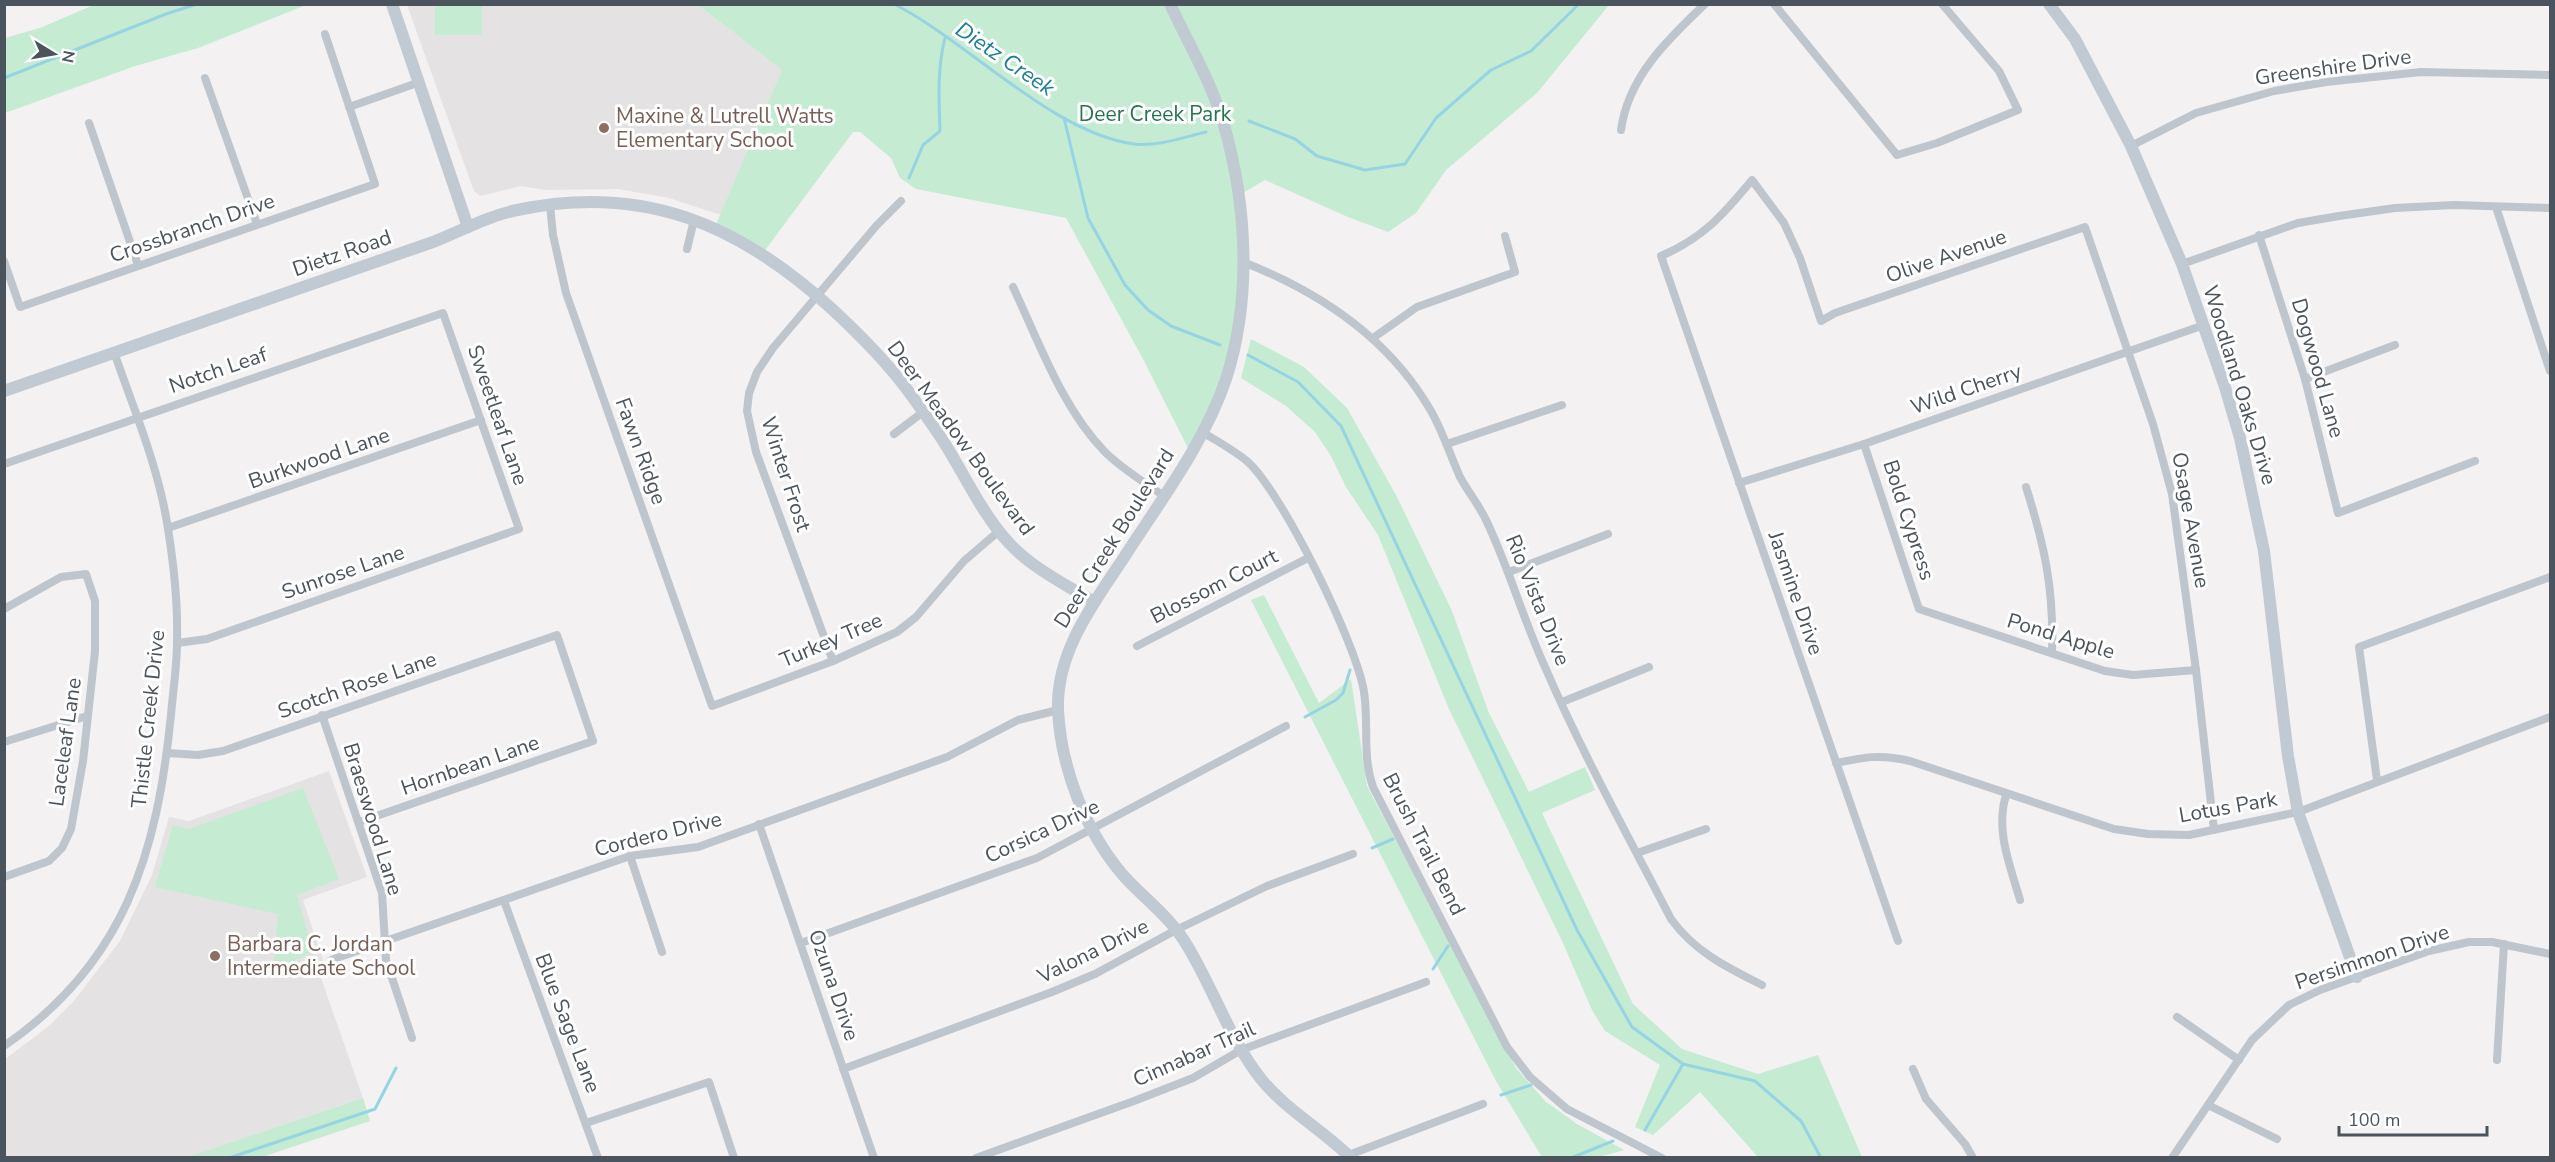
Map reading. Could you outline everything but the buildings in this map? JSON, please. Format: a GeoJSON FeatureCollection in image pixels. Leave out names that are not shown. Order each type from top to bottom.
{"type":"FeatureCollection","features":[{"type":"Feature","properties":{"kind":"street"},"geometry":{"type":"LineString","coordinates":[[392,4],[468,227]]}},
{"type":"Feature","properties":{"kind":"street","name":"Deer Creek Boulevard"},"geometry":{"type":"LineString","coordinates":[[1170,4],[1224,124],[1237,183],[1243,262],[1239,318],[1226,380],[1202,432],[1164,496],[1094,602],[1066,652],[1058,710],[1073,785],[1091,829],[1123,875],[1176,930],[1188,946],[1241,1050],[1261,1079],[1280,1099],[1348,1157]]}},
{"type":"Feature","properties":{"kind":"street"},"geometry":{"type":"LineString","coordinates":[[1621,130],[1624,109],[1634,84],[1682,26],[1705,4]]}},
{"type":"Feature","properties":{"kind":"street"},"geometry":{"type":"LineString","coordinates":[[1774,4],[1897,155],[1947,139],[2018,110],[2000,71],[1942,4]]}},
{"type":"Feature","properties":{"kind":"street","name":"Woodland Oaks Drive"},"geometry":{"type":"LineString","coordinates":[[2049,4],[2075,39],[2131,146],[2182,264],[2240,438],[2254,495],[2264,551],[2288,756],[2298,812],[2357,977]]}},
{"type":"Feature","properties":{"kind":"street"},"geometry":{"type":"LineString","coordinates":[[325,34],[349,107],[420,82]]}},
{"type":"Feature","properties":{"kind":"street","name":"Greenshire Drive"},"geometry":{"type":"LineString","coordinates":[[2131,146],[2196,113],[2274,91],[2315,84],[2421,72],[2550,75]]}},
{"type":"Feature","properties":{"kind":"street"},"geometry":{"type":"LineString","coordinates":[[205,78],[256,224]]}},
{"type":"Feature","properties":{"kind":"street","name":"Crossbranch Drive"},"geometry":{"type":"LineString","coordinates":[[4,261],[20,307],[375,184],[349,107]]}},
{"type":"Feature","properties":{"kind":"street"},"geometry":{"type":"LineString","coordinates":[[89,123],[138,265]]}},
{"type":"Feature","properties":{"kind":"street","name":"Jasmine Drive"},"geometry":{"type":"LineString","coordinates":[[1821,321],[1800,258],[1784,223],[1752,180],[1713,226],[1684,246],[1661,256],[1898,941]]}},
{"type":"Feature","properties":{"kind":"street","name":"Winter Frost"},"geometry":{"type":"LineString","coordinates":[[833,661],[756,452],[747,411],[753,382],[764,360],[901,201]]}},
{"type":"Feature","properties":{"kind":"street","name":"Deer Meadow Boulevard"},"geometry":{"type":"LineString","coordinates":[[468,227],[515,210],[550,205],[614,204],[648,208],[694,220],[723,231],[759,251],[818,296],[882,358],[923,412],[999,531],[1026,558],[1094,602]]}},
{"type":"Feature","properties":{"kind":"street","name":"Fawn Ridge"},"geometry":{"type":"LineString","coordinates":[[550,205],[553,235],[566,293],[712,706]]}},
{"type":"Feature","properties":{"kind":"street"},"geometry":{"type":"LineString","coordinates":[[2496,207],[2550,370]]}},
{"type":"Feature","properties":{"kind":"street"},"geometry":{"type":"LineString","coordinates":[[2182,264],[2298,223],[2395,208],[2550,208]]}},
{"type":"Feature","properties":{"kind":"street"},"geometry":{"type":"LineString","coordinates":[[687,249],[694,220]]}},
{"type":"Feature","properties":{"kind":"street","name":"Olive Avenue"},"geometry":{"type":"LineString","coordinates":[[1821,321],[1835,313],[2085,226]]}},
{"type":"Feature","properties":{"kind":"street","name":"Osage Avenue"},"geometry":{"type":"LineString","coordinates":[[2085,226],[2163,458],[2172,494],[2196,670],[2214,830]]}},
{"type":"Feature","properties":{"kind":"street","name":"Dietz Road"},"geometry":{"type":"LineString","coordinates":[[4,391],[433,242],[468,227]]}},
{"type":"Feature","properties":{"kind":"street","name":"Dogwood Lane"},"geometry":{"type":"LineString","coordinates":[[2259,235],[2305,379],[2338,513],[2475,461]]}},
{"type":"Feature","properties":{"kind":"street"},"geometry":{"type":"LineString","coordinates":[[1372,338],[1417,306],[1515,272],[1504,236]]}},
{"type":"Feature","properties":{"kind":"street","name":"Rio Vista Drive"},"geometry":{"type":"LineString","coordinates":[[1243,262],[1276,274],[1312,292],[1372,338],[1398,365],[1417,391],[1447,444],[1462,481],[1486,519],[1509,572],[1545,668],[1671,919],[1684,937],[1705,955],[1762,985]]}},
{"type":"Feature","properties":{"kind":"street"},"geometry":{"type":"LineString","coordinates":[[1013,287],[1058,381],[1090,435],[1119,464],[1164,496]]}},
{"type":"Feature","properties":{"kind":"street","name":"Notch Leaf"},"geometry":{"type":"LineString","coordinates":[[4,464],[443,313]]}},
{"type":"Feature","properties":{"kind":"street","name":"Sweetleaf Lane"},"geometry":{"type":"LineString","coordinates":[[443,313],[519,529]]}},
{"type":"Feature","properties":{"kind":"street","name":"Wild Cherry"},"geometry":{"type":"LineString","coordinates":[[1739,483],[1864,444],[2204,325]]}},
{"type":"Feature","properties":{"kind":"street"},"geometry":{"type":"LineString","coordinates":[[2305,379],[2395,345]]}},
{"type":"Feature","properties":{"kind":"street","name":"Thistle Creek Drive"},"geometry":{"type":"LineString","coordinates":[[4,1046],[39,1021],[62,997],[104,945],[129,902],[154,829],[167,753],[177,643],[168,528],[153,466],[114,352]]}},
{"type":"Feature","properties":{"kind":"street"},"geometry":{"type":"LineString","coordinates":[[1447,444],[1562,405]]}},
{"type":"Feature","properties":{"kind":"street"},"geometry":{"type":"LineString","coordinates":[[894,435],[923,412]]}},
{"type":"Feature","properties":{"kind":"street","name":"Burkwood Lane"},"geometry":{"type":"LineString","coordinates":[[168,528],[482,420]]}},
{"type":"Feature","properties":{"kind":"street","name":"Brush Trail Bend"},"geometry":{"type":"LineString","coordinates":[[1202,432],[1248,463],[1268,484],[1336,614],[1364,692],[1367,763],[1373,787],[1508,1047],[1530,1077],[1567,1109],[1662,1158]]}},
{"type":"Feature","properties":{"kind":"street","name":"Bold Cypress"},"geometry":{"type":"LineString","coordinates":[[1864,444],[1919,609]]}},
{"type":"Feature","properties":{"kind":"street"},"geometry":{"type":"LineString","coordinates":[[2026,487],[2049,570],[2053,616],[2052,653]]}},
{"type":"Feature","properties":{"kind":"street","name":"Sunrose Lane"},"geometry":{"type":"LineString","coordinates":[[177,643],[207,639],[519,529]]}},
{"type":"Feature","properties":{"kind":"street","name":"Turkey Tree"},"geometry":{"type":"LineString","coordinates":[[712,706],[883,640],[909,622],[964,561],[999,531]]}},
{"type":"Feature","properties":{"kind":"street"},"geometry":{"type":"LineString","coordinates":[[1509,572],[1608,534]]}},
{"type":"Feature","properties":{"kind":"street","name":"Blossom Court"},"geometry":{"type":"LineString","coordinates":[[1137,646],[1308,558]]}},
{"type":"Feature","properties":{"kind":"street","name":"Laceleaf Lane"},"geometry":{"type":"LineString","coordinates":[[4,609],[61,577],[86,574],[93,589],[97,619],[83,761],[67,840],[50,861],[4,877]]}},
{"type":"Feature","properties":{"kind":"street"},"geometry":{"type":"LineString","coordinates":[[2378,780],[2359,647],[2550,576]]}},
{"type":"Feature","properties":{"kind":"street","name":"Pond Apple"},"geometry":{"type":"LineString","coordinates":[[1919,609],[2105,671],[2133,675],[2196,670]]}},
{"type":"Feature","properties":{"kind":"street","name":"Scotch Rose Lane"},"geometry":{"type":"LineString","coordinates":[[167,753],[198,754],[223,751],[556,635],[593,741]]}},
{"type":"Feature","properties":{"kind":"street"},"geometry":{"type":"LineString","coordinates":[[1562,702],[1649,667]]}},
{"type":"Feature","properties":{"kind":"street","name":"Cordero Drive"},"geometry":{"type":"LineString","coordinates":[[331,960],[630,856],[698,847],[947,757],[1018,720],[1058,710]]}},
{"type":"Feature","properties":{"kind":"street","name":"Braeswood Lane"},"geometry":{"type":"LineString","coordinates":[[322,715],[382,893],[384,942],[389,974],[412,1038]]}},
{"type":"Feature","properties":{"kind":"street"},"geometry":{"type":"LineString","coordinates":[[4,742],[87,716]]}},
{"type":"Feature","properties":{"kind":"street","name":"Lotus Park"},"geometry":{"type":"LineString","coordinates":[[1836,764],[1866,756],[1886,756],[1910,761],[2006,795],[2114,829],[2162,835],[2189,835],[2298,812],[2550,717]]}},
{"type":"Feature","properties":{"kind":"street","name":"Corsica Drive"},"geometry":{"type":"LineString","coordinates":[[801,943],[1036,858],[1286,726]]}},
{"type":"Feature","properties":{"kind":"street","name":"Hornbean Lane"},"geometry":{"type":"LineString","coordinates":[[359,822],[593,741]]}},
{"type":"Feature","properties":{"kind":"street"},"geometry":{"type":"LineString","coordinates":[[2006,795],[2001,810],[2003,836],[2020,900]]}},
{"type":"Feature","properties":{"kind":"street","name":"Ozuna Drive"},"geometry":{"type":"LineString","coordinates":[[759,824],[874,1158]]}},
{"type":"Feature","properties":{"kind":"street"},"geometry":{"type":"LineString","coordinates":[[1637,853],[1706,829]]}},
{"type":"Feature","properties":{"kind":"street","name":"Valona Drive"},"geometry":{"type":"LineString","coordinates":[[843,1069],[1052,993],[1095,974],[1176,930],[1267,886],[1353,854]]}},
{"type":"Feature","properties":{"kind":"street"},"geometry":{"type":"LineString","coordinates":[[630,856],[662,952]]}},
{"type":"Feature","properties":{"kind":"street","name":"Blue Sage Lane"},"geometry":{"type":"LineString","coordinates":[[504,901],[598,1158]]}},
{"type":"Feature","properties":{"kind":"street","name":"Persimmon Drive"},"geometry":{"type":"LineString","coordinates":[[2172,1158],[2262,1029],[2289,1005],[2429,951],[2469,942],[2504,944],[2550,954]]}},
{"type":"Feature","properties":{"kind":"street"},"geometry":{"type":"LineString","coordinates":[[2497,1060],[2504,944]]}},
{"type":"Feature","properties":{"kind":"street","name":"Cinnabar Trail"},"geometry":{"type":"LineString","coordinates":[[976,1158],[1193,1078],[1241,1050],[1426,982]]}},
{"type":"Feature","properties":{"kind":"street"},"geometry":{"type":"LineString","coordinates":[[2177,1017],[2239,1060]]}},
{"type":"Feature","properties":{"kind":"street"},"geometry":{"type":"LineString","coordinates":[[1913,1068],[1926,1099],[1965,1144],[1972,1158]]}},
{"type":"Feature","properties":{"kind":"street"},"geometry":{"type":"LineString","coordinates":[[586,1123],[709,1082],[734,1158]]}},
{"type":"Feature","properties":{"kind":"street"},"geometry":{"type":"LineString","coordinates":[[1348,1157],[1483,1104]]}},
{"type":"Feature","properties":{"kind":"street"},"geometry":{"type":"LineString","coordinates":[[2208,1105],[2277,1139]]}},
{"type":"Feature","properties":{"kind":"shaded area","name":"Maxine & Lutrell Watts Elementary School"},"geometry":{"type":"Polygon","coordinates":[[[407,5],[698,5],[782,70],[721,215],[669,198],[618,189],[546,190],[521,186],[480,196],[474,191],[407,5]]]}},
{"type":"Feature","properties":{"kind":"shaded area","name":"Barbara C. Jordan Intermediate School"},"geometry":{"type":"Polygon","coordinates":[[[329,771],[367,877],[303,900],[327,972],[320,975],[363,1098],[187,1157],[5,1157],[4,1060],[49,1026],[73,1002],[120,941],[152,875],[169,817],[189,821],[329,771]]]}},
{"type":"Feature","properties":{"kind":"green space"},"geometry":{"type":"Polygon","coordinates":[[[96,4],[306,5],[198,48],[135,66],[5,113],[5,38],[40,28],[96,4]]]}},
{"type":"Feature","properties":{"kind":"green space"},"geometry":{"type":"Polygon","coordinates":[[[435,5],[482,5],[482,35],[435,35],[435,5]]]}},
{"type":"Feature","properties":{"kind":"green space","name":"Deer Creek Park"},"geometry":{"type":"Polygon","coordinates":[[[698,5],[1609,5],[1537,93],[1446,170],[1416,213],[1388,232],[1265,180],[1238,196],[1243,262],[1225,380],[1190,452],[1143,359],[1066,218],[916,189],[900,178],[891,158],[860,132],[853,132],[763,253],[715,227],[782,70],[698,5]]]}},
{"type":"Feature","properties":{"kind":"green space"},"geometry":{"type":"Polygon","coordinates":[[[1251,339],[1304,367],[1347,408],[1396,495],[1452,611],[1489,713],[1529,792],[1585,767],[1595,790],[1542,813],[1633,1004],[1682,1049],[1758,1074],[1818,1055],[1862,1157],[1758,1157],[1700,1092],[1653,1135],[1635,1127],[1660,1065],[1605,1031],[1592,1010],[1563,943],[1449,709],[1378,535],[1346,487],[1331,456],[1315,432],[1286,406],[1241,378],[1251,339]]]}},
{"type":"Feature","properties":{"kind":"green space"},"geometry":{"type":"Polygon","coordinates":[[[1264,595],[1319,703],[1351,679],[1367,786],[1516,1068],[1545,1101],[1577,1124],[1624,1150],[1599,1157],[1542,1157],[1496,1081],[1251,600],[1264,595]]]}},
{"type":"Feature","properties":{"kind":"green space"},"geometry":{"type":"Polygon","coordinates":[[[303,788],[339,879],[297,895],[313,952],[273,970],[278,914],[155,887],[173,825],[189,829],[303,788]]]}},
{"type":"Feature","properties":{"kind":"green space"},"geometry":{"type":"Polygon","coordinates":[[[363,1098],[370,1121],[262,1157],[187,1157],[363,1098]]]}},
{"type":"Feature","properties":{"kind":"waterway","name":"Dietz Creek"},"geometry":{"type":"LineString","coordinates":[[4,78],[197,4]]}},
{"type":"Feature","properties":{"kind":"waterway","name":"Dietz Creek"},"geometry":{"type":"LineString","coordinates":[[894,4],[952,40],[1042,105],[1072,123],[1103,136],[1143,145],[1206,132]]}},
{"type":"Feature","properties":{"kind":"waterway","name":"Dietz Creek"},"geometry":{"type":"LineString","coordinates":[[1249,121],[1295,139],[1317,156],[1365,170],[1405,164],[1436,118],[1491,70],[1531,51],[1579,4]]}},
{"type":"Feature","properties":{"kind":"waterway"},"geometry":{"type":"LineString","coordinates":[[909,178],[923,145],[940,131],[940,73],[945,38]]}},
{"type":"Feature","properties":{"kind":"waterway"},"geometry":{"type":"LineString","coordinates":[[1064,118],[1088,218],[1125,285],[1148,310],[1171,326],[1220,345]]}},
{"type":"Feature","properties":{"kind":"waterway"},"geometry":{"type":"LineString","coordinates":[[1248,355],[1298,382],[1341,426],[1577,930],[1632,1027],[1683,1064],[1755,1081],[1801,1121],[1821,1158]]}},
{"type":"Feature","properties":{"kind":"waterway"},"geometry":{"type":"LineString","coordinates":[[1305,717],[1336,700],[1343,693],[1350,670]]}},
{"type":"Feature","properties":{"kind":"waterway"},"geometry":{"type":"LineString","coordinates":[[1372,848],[1393,839]]}},
{"type":"Feature","properties":{"kind":"waterway"},"geometry":{"type":"LineString","coordinates":[[1433,969],[1448,946]]}},
{"type":"Feature","properties":{"kind":"waterway"},"geometry":{"type":"LineString","coordinates":[[1645,1130],[1683,1064]]}},
{"type":"Feature","properties":{"kind":"waterway"},"geometry":{"type":"LineString","coordinates":[[229,1158],[375,1109],[396,1068]]}},
{"type":"Feature","properties":{"kind":"waterway"},"geometry":{"type":"LineString","coordinates":[[1501,1095],[1531,1085]]}},
{"type":"Feature","properties":{"kind":"waterway"},"geometry":{"type":"LineString","coordinates":[[1571,1158],[1613,1141]]}},
{"type":"Feature","properties":{"kind":"place","name":"Maxine & Lutrell Watts Elementary School"},"geometry":{"type":"Point","coordinates":[604,128]}},
{"type":"Feature","properties":{"kind":"place","name":"Barbara C. Jordan Intermediate School"},"geometry":{"type":"Point","coordinates":[215,956]}}]}
